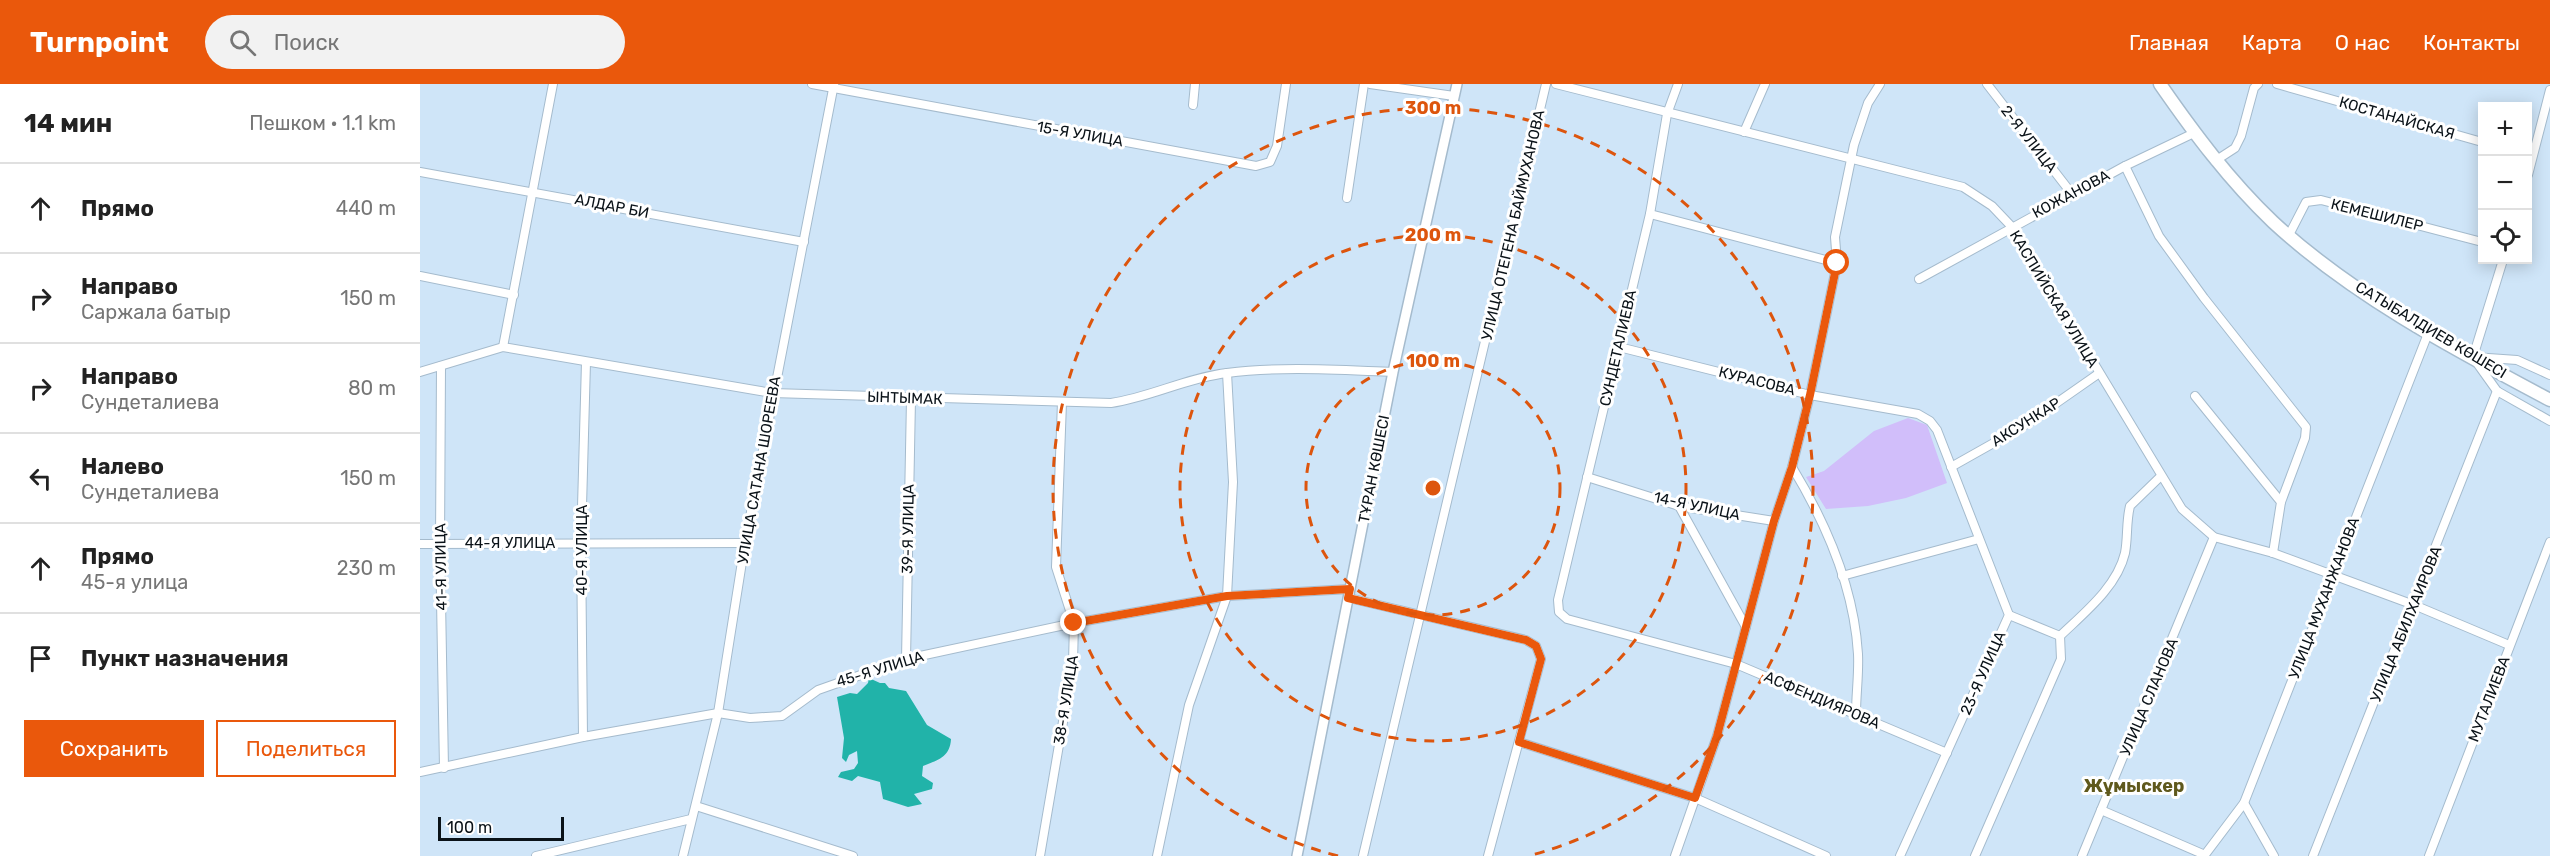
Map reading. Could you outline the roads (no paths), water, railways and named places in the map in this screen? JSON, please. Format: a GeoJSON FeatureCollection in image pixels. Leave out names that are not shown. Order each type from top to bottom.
{"type":"FeatureCollection","features":[{"type":"Feature","properties":{"kind":"main road","name":"САТЫБАЛДИЕВ КӨШЕСІ"},"geometry":{"type":"LineString","coordinates":[[2160,84],[2215,161],[2289,235],[2376,300],[2550,400]]}},
{"type":"Feature","properties":{"kind":"street"},"geometry":{"type":"LineString","coordinates":[[503,346],[553,84]]}},
{"type":"Feature","properties":{"kind":"street","name":"15-Я УЛИЦА"},"geometry":{"type":"LineString","coordinates":[[812,84],[833,86],[1256,166],[1270,162],[1277,146],[1286,84]]}},
{"type":"Feature","properties":{"kind":"street"},"geometry":{"type":"LineString","coordinates":[[1193,105],[1196,84]]}},
{"type":"Feature","properties":{"kind":"street"},"geometry":{"type":"LineString","coordinates":[[1347,198],[1364,84]]}},
{"type":"Feature","properties":{"kind":"street"},"geometry":{"type":"LineString","coordinates":[[1370,84],[1454,96]]}},
{"type":"Feature","properties":{"kind":"street","name":"ТҰРАН КӨШЕСІ"},"geometry":{"type":"LineString","coordinates":[[1297,856],[1393,372],[1457,84]]}},
{"type":"Feature","properties":{"kind":"street","name":"УЛИЦА ОТЕГЕНА БАЙМУХАНОВА"},"geometry":{"type":"LineString","coordinates":[[1363,856],[1422,615],[1546,84]]}},
{"type":"Feature","properties":{"kind":"street","name":"КАСПИЙСКАЯ УЛИЦА"},"geometry":{"type":"LineString","coordinates":[[1556,84],[1852,161],[1963,187],[1992,206],[2011,226],[2098,374],[2182,509],[2214,537],[2273,553],[2414,605],[2509,645]]}},
{"type":"Feature","properties":{"kind":"street","name":"СУНДЕТАЛИЕВА"},"geometry":{"type":"LineString","coordinates":[[1559,612],[1558,600],[1650,214],[1667,114],[1678,84]]}},
{"type":"Feature","properties":{"kind":"street"},"geometry":{"type":"LineString","coordinates":[[1744,132],[1765,84]]}},
{"type":"Feature","properties":{"kind":"street"},"geometry":{"type":"LineString","coordinates":[[1676,856],[1717,736],[1774,521],[1792,467],[1810,395],[1837,263],[1836,237],[1854,145],[1868,103],[1880,84]]}},
{"type":"Feature","properties":{"kind":"street","name":"2-Я УЛИЦА"},"geometry":{"type":"LineString","coordinates":[[1987,84],[2072,194]]}},
{"type":"Feature","properties":{"kind":"street","name":"КОСТАНАЙСКАЯ"},"geometry":{"type":"LineString","coordinates":[[2277,84],[2478,141]]}},
{"type":"Feature","properties":{"kind":"street","name":"УЛИЦА САТАНА ШОРЕЕВА"},"geometry":{"type":"LineString","coordinates":[[683,856],[718,713],[772,393],[804,242],[833,86]]}},
{"type":"Feature","properties":{"kind":"street"},"geometry":{"type":"LineString","coordinates":[[2215,161],[2235,148],[2241,136],[2256,86]]}},
{"type":"Feature","properties":{"kind":"street"},"geometry":{"type":"LineString","coordinates":[[2532,149],[2550,90]]}},
{"type":"Feature","properties":{"kind":"street","name":"КОЖАНОВА"},"geometry":{"type":"LineString","coordinates":[[1919,279],[2011,226],[2125,166],[2194,133]]}},
{"type":"Feature","properties":{"kind":"street"},"geometry":{"type":"LineString","coordinates":[[2125,166],[2159,236],[2204,298],[2306,428],[2305,438],[2281,502],[2273,553]]}},
{"type":"Feature","properties":{"kind":"street","name":"АЛДАР БИ"},"geometry":{"type":"LineString","coordinates":[[420,171],[804,242]]}},
{"type":"Feature","properties":{"kind":"street","name":"КЕМЕШИЛЕР"},"geometry":{"type":"LineString","coordinates":[[2289,235],[2306,202],[2321,201],[2478,241]]}},
{"type":"Feature","properties":{"kind":"street"},"geometry":{"type":"LineString","coordinates":[[1650,214],[1837,263]]}},
{"type":"Feature","properties":{"kind":"street"},"geometry":{"type":"LineString","coordinates":[[2473,357],[2501,264]]}},
{"type":"Feature","properties":{"kind":"street"},"geometry":{"type":"LineString","coordinates":[[420,276],[514,295]]}},
{"type":"Feature","properties":{"kind":"street","name":"УЛИЦА МУХАНЖАНОВА"},"geometry":{"type":"LineString","coordinates":[[2204,855],[2244,803],[2429,331]]}},
{"type":"Feature","properties":{"kind":"street","name":"ЫНТЫМАК"},"geometry":{"type":"LineString","coordinates":[[420,372],[503,346],[772,393],[910,399],[1111,403],[1139,399],[1190,380],[1227,373],[1311,369],[1393,372]]}},
{"type":"Feature","properties":{"kind":"street","name":"КУРАСОВА"},"geometry":{"type":"LineString","coordinates":[[1619,347],[1810,395],[1918,414],[1930,421]]}},
{"type":"Feature","properties":{"kind":"street"},"geometry":{"type":"LineString","coordinates":[[2473,357],[2517,360],[2550,375]]}},
{"type":"Feature","properties":{"kind":"street"},"geometry":{"type":"LineString","coordinates":[[2473,357],[2497,391],[2550,421]]}},
{"type":"Feature","properties":{"kind":"street","name":"40-Я УЛИЦА"},"geometry":{"type":"LineString","coordinates":[[583,737],[581,543],[586,362]]}},
{"type":"Feature","properties":{"kind":"street","name":"41-Я УЛИЦА"},"geometry":{"type":"LineString","coordinates":[[441,366],[440,544],[444,768]]}},
{"type":"Feature","properties":{"kind":"street"},"geometry":{"type":"LineString","coordinates":[[1157,856],[1189,705],[1227,596],[1233,482],[1227,373]]}},
{"type":"Feature","properties":{"kind":"street","name":"АКСУНКАР"},"geometry":{"type":"LineString","coordinates":[[1951,467],[2022,427],[2098,374]]}},
{"type":"Feature","properties":{"kind":"street","name":"УЛИЦА АБИЛХАИРОВА"},"geometry":{"type":"LineString","coordinates":[[2313,856],[2497,391]]}},
{"type":"Feature","properties":{"kind":"street"},"geometry":{"type":"LineString","coordinates":[[2195,396],[2281,502]]}},
{"type":"Feature","properties":{"kind":"street","name":"39-Я УЛИЦА"},"geometry":{"type":"LineString","coordinates":[[906,659],[910,399]]}},
{"type":"Feature","properties":{"kind":"street","name":"38-Я УЛИЦА"},"geometry":{"type":"LineString","coordinates":[[1040,856],[1073,663],[1074,623],[1056,567],[1062,402]]}},
{"type":"Feature","properties":{"kind":"street","name":"23-Я УЛИЦА"},"geometry":{"type":"LineString","coordinates":[[1900,856],[2009,615],[1937,430],[1930,421]]}},
{"type":"Feature","properties":{"kind":"street"},"geometry":{"type":"LineString","coordinates":[[1792,467],[1826,529],[1851,603],[1858,654],[1856,714]]}},
{"type":"Feature","properties":{"kind":"street"},"geometry":{"type":"LineString","coordinates":[[1975,856],[2061,659],[2060,636],[2096,603],[2119,570],[2125,551],[2130,506],[2161,476]]}},
{"type":"Feature","properties":{"kind":"street","name":"14-Я УЛИЦА"},"geometry":{"type":"LineString","coordinates":[[1587,477],[1679,506],[1774,521]]}},
{"type":"Feature","properties":{"kind":"street"},"geometry":{"type":"LineString","coordinates":[[1679,506],[1746,627]]}},
{"type":"Feature","properties":{"kind":"street","name":"УЛИЦА СЛАНОВА"},"geometry":{"type":"LineString","coordinates":[[2082,856],[2214,537]]}},
{"type":"Feature","properties":{"kind":"street"},"geometry":{"type":"LineString","coordinates":[[1842,576],[1979,539]]}},
{"type":"Feature","properties":{"kind":"street","name":"МУТАЛИЕВА"},"geometry":{"type":"LineString","coordinates":[[2429,856],[2550,542]]}},
{"type":"Feature","properties":{"kind":"street","name":"44-Я УЛИЦА"},"geometry":{"type":"LineString","coordinates":[[420,544],[745,543]]}},
{"type":"Feature","properties":{"kind":"street"},"geometry":{"type":"LineString","coordinates":[[1349,594],[1422,615],[1526,640],[1536,646],[1541,659],[1488,856]]}},
{"type":"Feature","properties":{"kind":"street","name":"45-Я УЛИЦА"},"geometry":{"type":"LineString","coordinates":[[420,772],[583,737],[718,713],[750,718],[782,716],[818,690],[906,659],[1074,623],[1227,596],[1349,594]]}},
{"type":"Feature","properties":{"kind":"street","name":"АСФЕНДИЯРОВА"},"geometry":{"type":"LineString","coordinates":[[1559,612],[1567,619],[1736,664],[1947,753]]}},
{"type":"Feature","properties":{"kind":"street"},"geometry":{"type":"LineString","coordinates":[[2009,615],[2060,636]]}},
{"type":"Feature","properties":{"kind":"street"},"geometry":{"type":"LineString","coordinates":[[1519,742],[1695,798],[1826,856]]}},
{"type":"Feature","properties":{"kind":"street"},"geometry":{"type":"LineString","coordinates":[[2244,803],[2274,856]]}},
{"type":"Feature","properties":{"kind":"street"},"geometry":{"type":"LineString","coordinates":[[696,806],[853,856]]}},
{"type":"Feature","properties":{"kind":"street"},"geometry":{"type":"LineString","coordinates":[[2102,810],[2204,855]]}},
{"type":"Feature","properties":{"kind":"street"},"geometry":{"type":"LineString","coordinates":[[536,856],[691,819]]}},
{"type":"Feature","properties":{"kind":"district","name":"Жұмыскер"},"geometry":{"type":"Point","coordinates":[2134,786]}}]}
